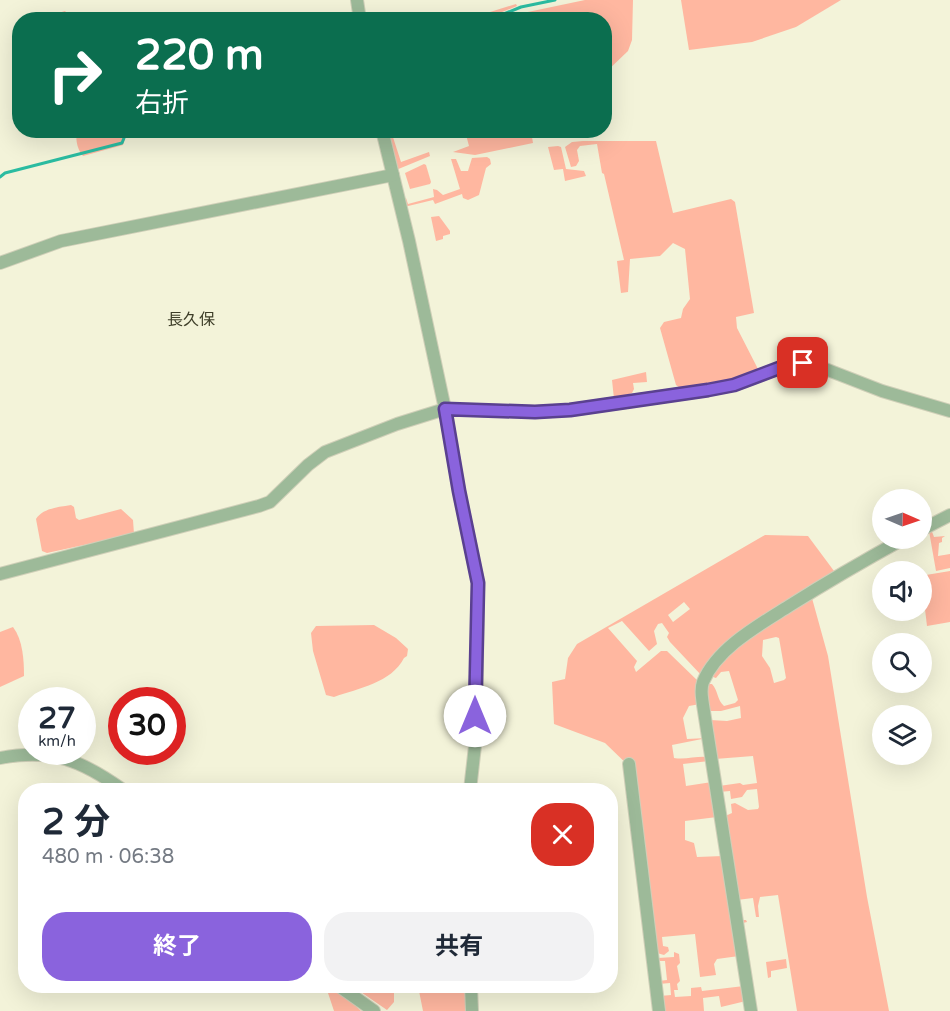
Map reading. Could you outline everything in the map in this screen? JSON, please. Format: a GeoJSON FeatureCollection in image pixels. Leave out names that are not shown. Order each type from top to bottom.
{"type":"FeatureCollection","features":[{"type":"Feature","properties":{"kind":"street"},"geometry":{"type":"LineString","coordinates":[[384,138],[445,409],[478,583],[476,737],[471,783]]}},
{"type":"Feature","properties":{"kind":"street"},"geometry":{"type":"LineString","coordinates":[[0,263],[61,241],[393,175]]}},
{"type":"Feature","properties":{"kind":"street"},"geometry":{"type":"LineString","coordinates":[[0,574],[270,502],[324,452],[397,424],[445,409],[535,412],[570,410],[734,385],[787,365],[803,363],[815,365],[882,391],[950,411]]}},
{"type":"Feature","properties":{"kind":"street"},"geometry":{"type":"LineString","coordinates":[[932,524],[950,515]]}},
{"type":"Feature","properties":{"kind":"street"},"geometry":{"type":"LineString","coordinates":[[751,1011],[703,705],[701,691],[703,683],[723,654],[743,636],[844,571],[885,549]]}},
{"type":"Feature","properties":{"kind":"street"},"geometry":{"type":"LineString","coordinates":[[0,758],[38,754],[65,758],[85,765],[112,783]]}},
{"type":"Feature","properties":{"kind":"street"},"geometry":{"type":"LineString","coordinates":[[629,764],[658,1011]]}},
{"type":"Feature","properties":{"kind":"street"},"geometry":{"type":"LineString","coordinates":[[349,993],[374,1011]]}},
{"type":"Feature","properties":{"kind":"street"},"geometry":{"type":"LineString","coordinates":[[471,993],[472,1011]]}},
{"type":"Feature","properties":{"kind":"shaded area"},"geometry":{"type":"Polygon","coordinates":[[[585,0],[633,0],[632,40],[628,51],[612,66],[612,12],[528,12],[585,0]]]}},
{"type":"Feature","properties":{"kind":"shaded area"},"geometry":{"type":"Polygon","coordinates":[[[681,0],[841,0],[796,27],[752,42],[689,50],[681,0]]]}},
{"type":"Feature","properties":{"kind":"shaded area"},"geometry":{"type":"Polygon","coordinates":[[[516,4],[517,6],[502,12],[490,12],[516,4]]]}},
{"type":"Feature","properties":{"kind":"shaded area"},"geometry":{"type":"Polygon","coordinates":[[[388,138],[393,138],[401,162],[429,152],[430,156],[396,170],[388,138]]]}},
{"type":"Feature","properties":{"kind":"shaded area"},"geometry":{"type":"Polygon","coordinates":[[[467,138],[532,138],[533,143],[475,155],[453,152],[469,146],[467,138]]]}},
{"type":"Feature","properties":{"kind":"shaded area"},"geometry":{"type":"Polygon","coordinates":[[[76,139],[125,139],[123,145],[83,156],[76,139]]]}},
{"type":"Feature","properties":{"kind":"shaded area"},"geometry":{"type":"Polygon","coordinates":[[[656,141],[673,213],[731,199],[735,202],[754,313],[736,317],[737,328],[758,369],[757,373],[735,382],[680,388],[676,385],[660,328],[664,322],[681,318],[683,309],[690,299],[685,249],[673,243],[660,256],[630,259],[628,292],[621,293],[617,261],[624,260],[597,144],[580,146],[577,150],[579,161],[576,166],[571,167],[565,147],[572,142],[656,141]]]}},
{"type":"Feature","properties":{"kind":"shaded area"},"geometry":{"type":"Polygon","coordinates":[[[548,147],[561,147],[566,169],[584,171],[586,176],[565,181],[563,169],[554,170],[548,147]]]}},
{"type":"Feature","properties":{"kind":"shaded area"},"geometry":{"type":"Polygon","coordinates":[[[487,157],[491,164],[486,168],[479,195],[468,200],[463,198],[462,194],[435,204],[433,200],[404,207],[403,200],[406,198],[408,204],[434,197],[433,189],[443,195],[460,189],[451,159],[456,159],[461,171],[468,171],[472,158],[487,157]]]}},
{"type":"Feature","properties":{"kind":"shaded area"},"geometry":{"type":"Polygon","coordinates":[[[424,164],[430,184],[410,189],[405,173],[424,164]]]}},
{"type":"Feature","properties":{"kind":"shaded area"},"geometry":{"type":"Polygon","coordinates":[[[439,216],[450,234],[436,241],[431,217],[439,216]]]}},
{"type":"Feature","properties":{"kind":"shaded area"},"geometry":{"type":"Polygon","coordinates":[[[646,372],[647,382],[633,383],[632,393],[614,399],[612,380],[646,372]]]}},
{"type":"Feature","properties":{"kind":"shaded area"},"geometry":{"type":"Polygon","coordinates":[[[71,505],[79,520],[121,509],[133,520],[134,534],[47,553],[42,551],[36,519],[47,510],[71,505]]]}},
{"type":"Feature","properties":{"kind":"shaded area"},"geometry":{"type":"Polygon","coordinates":[[[932,532],[934,537],[945,536],[939,543],[938,556],[950,554],[950,568],[936,571],[932,532]]]}},
{"type":"Feature","properties":{"kind":"shaded area"},"geometry":{"type":"Polygon","coordinates":[[[765,535],[808,536],[834,571],[810,591],[828,656],[867,897],[889,1011],[797,1011],[778,895],[760,897],[759,917],[756,917],[753,898],[737,900],[740,920],[747,922],[739,924],[723,817],[732,813],[731,804],[735,803],[748,810],[759,807],[757,789],[747,790],[742,797],[731,799],[730,791],[719,792],[719,786],[757,783],[753,756],[715,759],[710,720],[727,721],[741,718],[740,706],[721,711],[707,711],[707,684],[714,686],[724,706],[735,703],[738,700],[729,671],[721,672],[716,678],[712,674],[702,676],[670,642],[667,637],[669,633],[662,623],[658,624],[654,631],[657,644],[649,651],[622,621],[608,628],[637,661],[634,667],[636,672],[661,651],[667,651],[700,683],[700,704],[689,706],[683,718],[687,739],[707,738],[672,745],[674,758],[708,757],[709,761],[683,764],[686,786],[712,782],[717,817],[685,821],[685,840],[694,843],[697,857],[723,856],[739,956],[717,959],[714,964],[716,975],[700,977],[695,934],[662,937],[663,946],[668,947],[669,951],[664,955],[657,953],[633,770],[605,743],[554,724],[552,682],[565,679],[568,658],[577,644],[765,535]],[[684,602],[668,615],[673,622],[690,609],[684,602]],[[779,638],[763,640],[762,656],[770,668],[774,683],[786,678],[779,638]]]}},
{"type":"Feature","properties":{"kind":"shaded area"},"geometry":{"type":"Polygon","coordinates":[[[950,571],[950,622],[927,626],[926,621],[932,621],[932,574],[950,571]]]}},
{"type":"Feature","properties":{"kind":"shaded area"},"geometry":{"type":"Polygon","coordinates":[[[374,625],[396,638],[408,649],[407,656],[391,673],[374,684],[334,697],[326,695],[313,651],[311,633],[316,626],[374,625]]]}},
{"type":"Feature","properties":{"kind":"shaded area"},"geometry":{"type":"Polygon","coordinates":[[[13,627],[21,644],[24,676],[0,687],[0,632],[13,627]]]}},
{"type":"Feature","properties":{"kind":"shaded area"},"geometry":{"type":"Polygon","coordinates":[[[674,952],[679,954],[680,963],[677,966],[680,981],[677,984],[678,990],[674,990],[675,997],[691,996],[691,988],[701,987],[702,991],[744,986],[746,1001],[721,1007],[719,996],[703,998],[704,1011],[661,1011],[660,996],[671,995],[670,983],[659,984],[659,981],[667,980],[665,961],[658,961],[658,958],[674,957],[674,952]]]}},
{"type":"Feature","properties":{"kind":"shaded area"},"geometry":{"type":"Polygon","coordinates":[[[786,959],[787,968],[771,971],[771,977],[768,978],[766,962],[786,959]]]}},
{"type":"Feature","properties":{"kind":"shaded area"},"geometry":{"type":"Polygon","coordinates":[[[328,993],[342,993],[361,1011],[334,1011],[328,993]]]}},
{"type":"Feature","properties":{"kind":"shaded area"},"geometry":{"type":"Polygon","coordinates":[[[362,993],[394,993],[394,1002],[387,1010],[362,993]]]}},
{"type":"Feature","properties":{"kind":"shaded area"},"geometry":{"type":"Polygon","coordinates":[[[419,993],[470,993],[471,1011],[423,1011],[419,993]]]}},
{"type":"Feature","properties":{"kind":"waterway"},"geometry":{"type":"LineString","coordinates":[[509,12],[555,0]]}},
{"type":"Feature","properties":{"kind":"waterway"},"geometry":{"type":"LineString","coordinates":[[0,177],[5,173],[122,143],[124,138]]}},
{"type":"Feature","properties":{"kind":"district","name":"長久保"},"geometry":{"type":"Point","coordinates":[191,320]}},
{"type":"Feature","properties":{"kind":"route"},"geometry":{"type":"LineString","coordinates":[[475,716],[478,583],[445,409],[535,412],[570,410],[734,385],[787,365],[803,363]]}}]}
